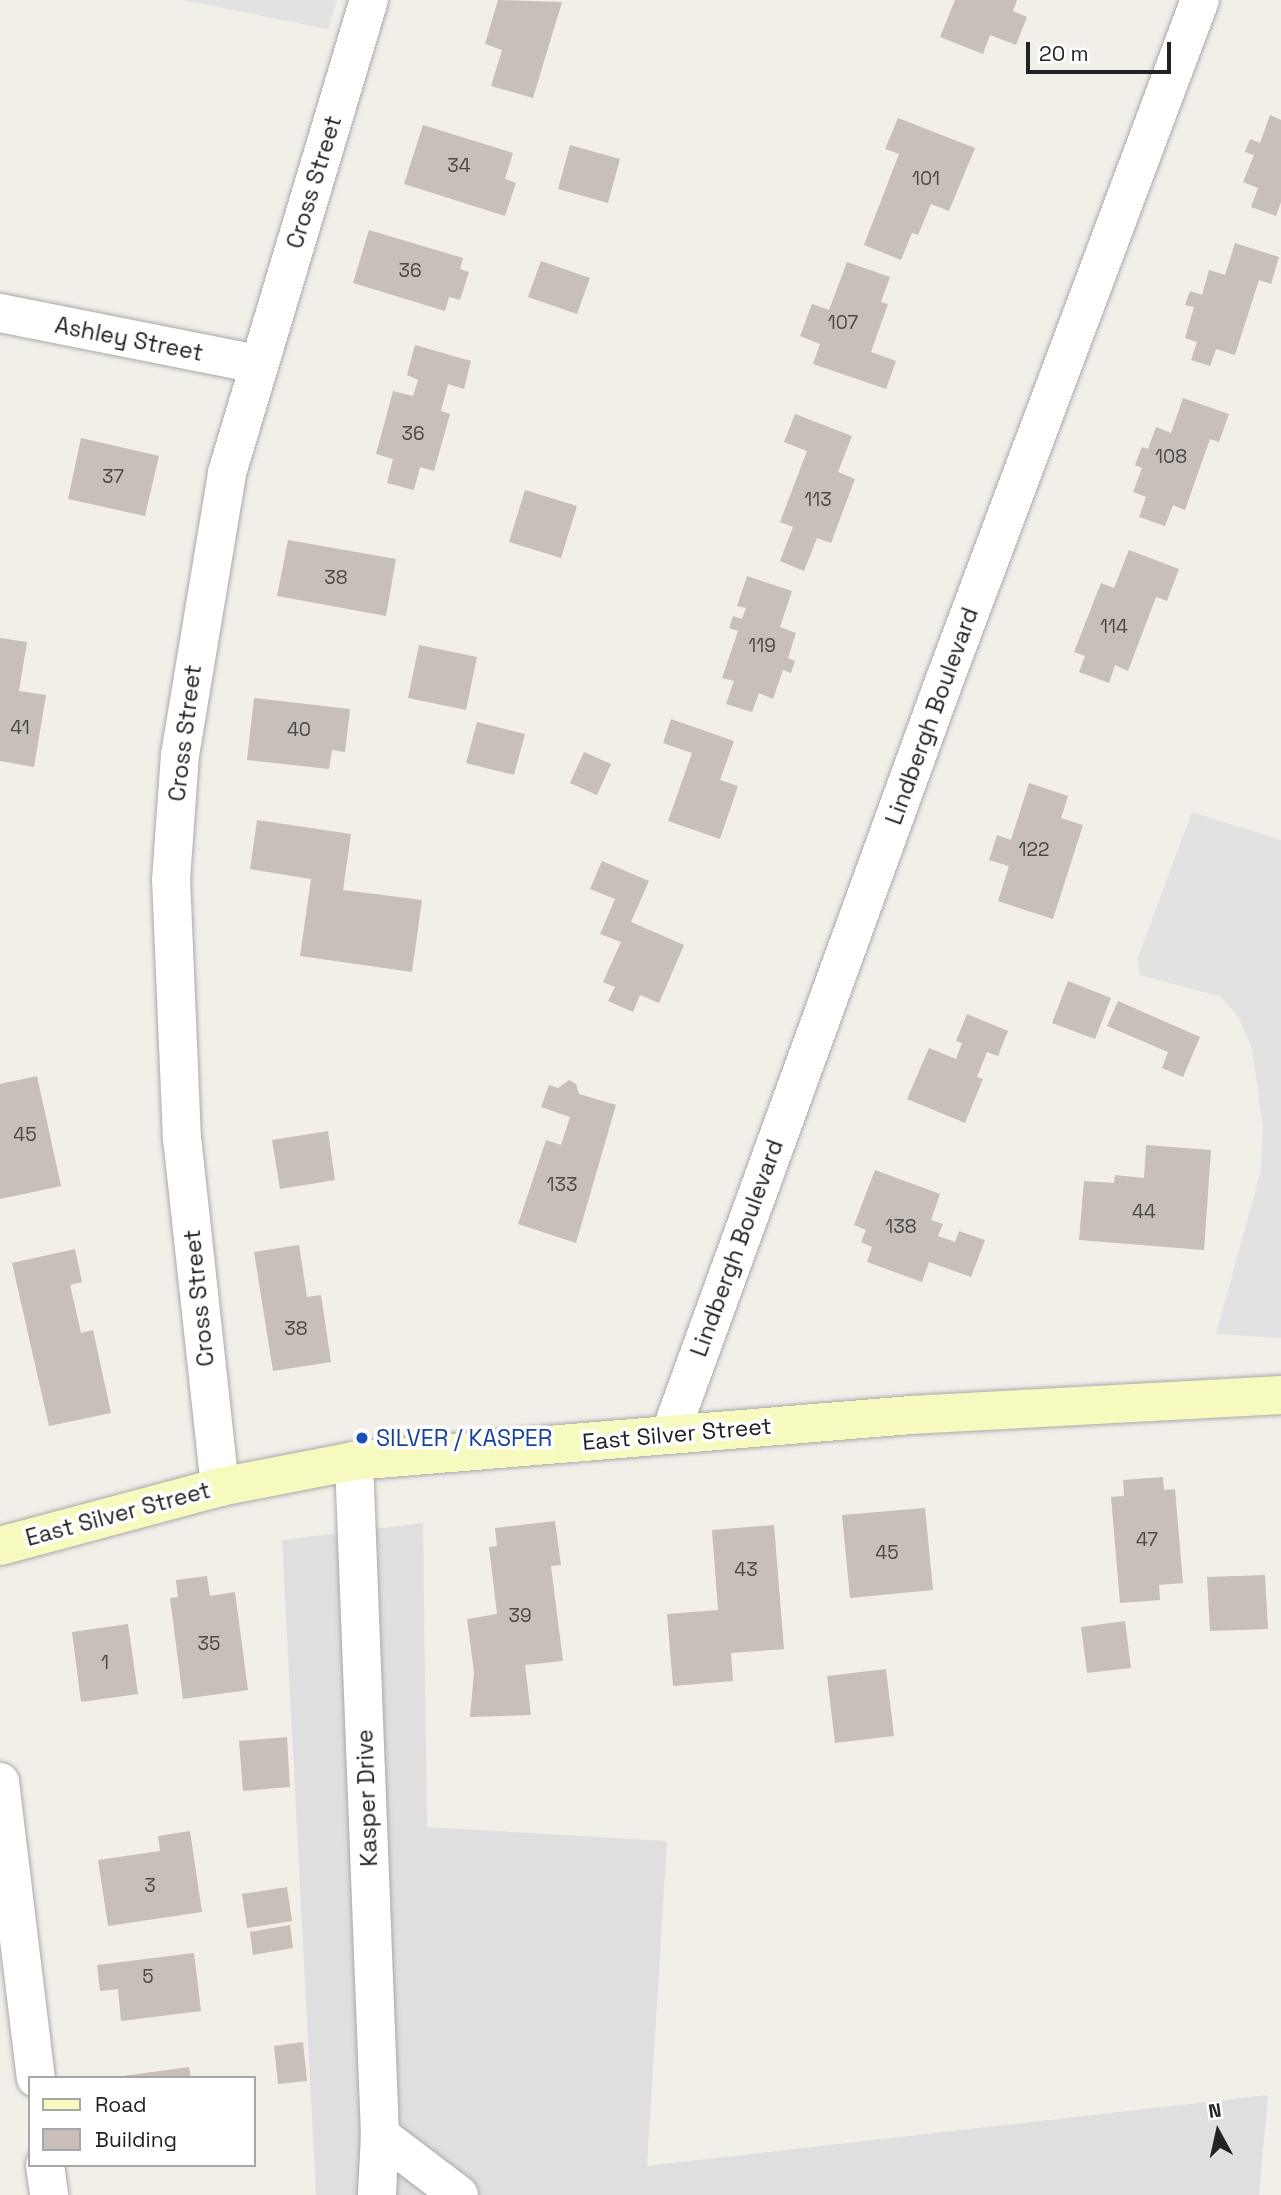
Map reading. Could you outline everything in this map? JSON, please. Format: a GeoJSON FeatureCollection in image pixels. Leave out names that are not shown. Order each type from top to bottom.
{"type":"FeatureCollection","features":[{"type":"Feature","properties":{"kind":"main road","name":"East Silver Street"},"geometry":{"type":"LineString","coordinates":[[0,1546],[220,1487],[354,1461],[950,1412],[1281,1395]]}},
{"type":"Feature","properties":{"kind":"street","name":"Cross Street"},"geometry":{"type":"LineString","coordinates":[[220,1487],[182,1140],[171,880],[180,755],[227,473],[369,0]]}},
{"type":"Feature","properties":{"kind":"street","name":"Lindbergh Boulevard"},"geometry":{"type":"LineString","coordinates":[[670,1434],[944,679],[1200,0]]}},
{"type":"Feature","properties":{"kind":"street","name":"Ashley Street"},"geometry":{"type":"LineString","coordinates":[[0,313],[258,364]]}},
{"type":"Feature","properties":{"kind":"street","name":"Kasper Drive"},"geometry":{"type":"LineString","coordinates":[[354,1461],[380,2135],[377,2195]]}},
{"type":"Feature","properties":{"kind":"street"},"geometry":{"type":"LineString","coordinates":[[0,1782],[36,2076]]}},
{"type":"Feature","properties":{"kind":"street"},"geometry":{"type":"LineString","coordinates":[[380,2135],[459,2195]]}},
{"type":"Feature","properties":{"kind":"street"},"geometry":{"type":"LineString","coordinates":[[45,2167],[49,2195]]}},
{"type":"Feature","properties":{"kind":"shaded area"},"geometry":{"type":"Polygon","coordinates":[[[183,0],[337,0],[328,29],[183,0]]]}},
{"type":"Feature","properties":{"kind":"shaded area"},"geometry":{"type":"Polygon","coordinates":[[[1192,812],[1281,840],[1281,1338],[1216,1334],[1261,1170],[1263,1127],[1252,1049],[1238,1016],[1221,997],[1140,975],[1137,960],[1192,812]]]}},
{"type":"Feature","properties":{"kind":"shaded area"},"geometry":{"type":"Polygon","coordinates":[[[423,1523],[427,1827],[667,1841],[647,2166],[1268,2095],[1259,2195],[316,2195],[282,1540],[423,1523]]]}},
{"type":"Feature","properties":{"kind":"building"},"geometry":{"type":"Polygon","coordinates":[[[498,0],[562,2],[533,98],[491,86],[502,50],[485,44],[498,0]]]}},
{"type":"Feature","properties":{"kind":"building"},"geometry":{"type":"Polygon","coordinates":[[[955,0],[1017,0],[1013,11],[1027,17],[1016,45],[990,35],[983,54],[940,37],[955,0]]]}},
{"type":"Feature","properties":{"kind":"building"},"geometry":{"type":"Polygon","coordinates":[[[1270,115],[1281,120],[1281,202],[1276,216],[1251,207],[1258,188],[1243,182],[1254,155],[1245,152],[1250,139],[1260,143],[1270,115]]]}},
{"type":"Feature","properties":{"kind":"building"},"geometry":{"type":"Polygon","coordinates":[[[898,118],[975,148],[949,211],[931,204],[918,235],[912,233],[901,260],[864,245],[899,154],[885,149],[898,118]]]}},
{"type":"Feature","properties":{"kind":"building"},"geometry":{"type":"Polygon","coordinates":[[[423,125],[513,153],[505,179],[516,183],[505,216],[404,184],[423,125]]]}},
{"type":"Feature","properties":{"kind":"building"},"geometry":{"type":"Polygon","coordinates":[[[570,145],[620,159],[608,203],[558,189],[570,145]]]}},
{"type":"Feature","properties":{"kind":"building"},"geometry":{"type":"Polygon","coordinates":[[[369,230],[463,258],[460,269],[469,272],[460,300],[449,297],[445,311],[353,283],[369,230]]]}},
{"type":"Feature","properties":{"kind":"building"},"geometry":{"type":"Polygon","coordinates":[[[1235,243],[1279,257],[1271,284],[1259,280],[1235,355],[1216,349],[1210,366],[1191,360],[1197,342],[1185,338],[1194,307],[1185,305],[1190,291],[1202,295],[1209,270],[1225,275],[1235,243]]]}},
{"type":"Feature","properties":{"kind":"building"},"geometry":{"type":"Polygon","coordinates":[[[541,261],[590,278],[577,314],[528,297],[541,261]]]}},
{"type":"Feature","properties":{"kind":"building"},"geometry":{"type":"Polygon","coordinates":[[[847,262],[890,277],[881,302],[888,304],[871,352],[896,361],[886,389],[813,364],[820,344],[800,336],[812,304],[829,310],[847,262]]]}},
{"type":"Feature","properties":{"kind":"building"},"geometry":{"type":"Polygon","coordinates":[[[415,345],[471,361],[464,389],[448,384],[441,411],[450,414],[434,471],[420,467],[414,490],[387,483],[393,459],[376,454],[393,391],[413,396],[418,380],[407,375],[415,345]]]}},
{"type":"Feature","properties":{"kind":"building"},"geometry":{"type":"Polygon","coordinates":[[[1183,398],[1229,414],[1219,442],[1210,439],[1185,510],[1173,505],[1165,526],[1139,517],[1146,497],[1133,492],[1142,468],[1135,465],[1142,447],[1148,449],[1156,427],[1171,433],[1183,398]]]}},
{"type":"Feature","properties":{"kind":"building"},"geometry":{"type":"Polygon","coordinates":[[[795,414],[852,436],[838,472],[855,479],[831,543],[817,538],[804,571],[780,561],[793,527],[780,522],[807,451],[784,442],[795,414]]]}},
{"type":"Feature","properties":{"kind":"building"},"geometry":{"type":"Polygon","coordinates":[[[81,438],[159,456],[145,516],[68,499],[81,438]]]}},
{"type":"Feature","properties":{"kind":"building"},"geometry":{"type":"Polygon","coordinates":[[[525,490],[577,506],[561,558],[509,542],[525,490]]]}},
{"type":"Feature","properties":{"kind":"building"},"geometry":{"type":"Polygon","coordinates":[[[288,540],[396,559],[386,616],[277,596],[288,540]]]}},
{"type":"Feature","properties":{"kind":"building"},"geometry":{"type":"Polygon","coordinates":[[[1129,550],[1179,569],[1167,601],[1156,597],[1128,671],[1115,665],[1109,683],[1079,672],[1085,656],[1074,652],[1101,583],[1114,588],[1129,550]]]}},
{"type":"Feature","properties":{"kind":"building"},"geometry":{"type":"Polygon","coordinates":[[[747,576],[792,591],[780,627],[796,633],[788,658],[795,661],[791,673],[783,670],[773,699],[759,693],[752,712],[726,704],[734,681],[722,678],[738,631],[729,628],[733,616],[742,619],[746,608],[737,606],[747,576]]]}},
{"type":"Feature","properties":{"kind":"building"},"geometry":{"type":"Polygon","coordinates":[[[0,638],[27,642],[19,691],[46,695],[34,767],[0,761],[0,638]]]}},
{"type":"Feature","properties":{"kind":"building"},"geometry":{"type":"Polygon","coordinates":[[[419,645],[477,657],[466,710],[408,698],[419,645]]]}},
{"type":"Feature","properties":{"kind":"building"},"geometry":{"type":"Polygon","coordinates":[[[254,698],[350,709],[345,752],[332,750],[329,769],[247,760],[254,698]]]}},
{"type":"Feature","properties":{"kind":"building"},"geometry":{"type":"Polygon","coordinates":[[[671,719],[734,741],[720,780],[738,786],[720,839],[668,821],[692,753],[663,743],[671,719]]]}},
{"type":"Feature","properties":{"kind":"building"},"geometry":{"type":"Polygon","coordinates":[[[477,722],[525,734],[514,775],[466,763],[477,722]]]}},
{"type":"Feature","properties":{"kind":"building"},"geometry":{"type":"Polygon","coordinates":[[[584,752],[611,764],[597,795],[570,783],[584,752]]]}},
{"type":"Feature","properties":{"kind":"building"},"geometry":{"type":"Polygon","coordinates":[[[1029,783],[1068,796],[1061,818],[1083,825],[1053,919],[998,901],[1009,866],[989,860],[997,835],[1011,840],[1029,783]]]}},
{"type":"Feature","properties":{"kind":"building"},"geometry":{"type":"Polygon","coordinates":[[[257,820],[351,834],[343,890],[422,900],[412,972],[300,956],[311,879],[250,869],[257,820]]]}},
{"type":"Feature","properties":{"kind":"building"},"geometry":{"type":"Polygon","coordinates":[[[602,861],[649,881],[631,922],[684,945],[659,1003],[640,995],[633,1012],[608,1001],[615,987],[603,982],[621,942],[600,934],[615,899],[590,889],[602,861]]]}},
{"type":"Feature","properties":{"kind":"building"},"geometry":{"type":"Polygon","coordinates":[[[1068,981],[1111,998],[1095,1039],[1052,1023],[1068,981]]]}},
{"type":"Feature","properties":{"kind":"building"},"geometry":{"type":"Polygon","coordinates":[[[1118,1001],[1200,1037],[1183,1077],[1162,1068],[1168,1052],[1107,1026],[1118,1001]]]}},
{"type":"Feature","properties":{"kind":"building"},"geometry":{"type":"Polygon","coordinates":[[[967,1014],[1008,1031],[998,1056],[987,1052],[977,1077],[983,1079],[965,1123],[907,1099],[929,1048],[956,1059],[962,1043],[956,1041],[967,1014]]]}},
{"type":"Feature","properties":{"kind":"building"},"geometry":{"type":"Polygon","coordinates":[[[37,1076],[61,1186],[0,1199],[0,1084],[37,1076]]]}},
{"type":"Feature","properties":{"kind":"building"},"geometry":{"type":"Polygon","coordinates":[[[569,1080],[576,1084],[579,1094],[616,1105],[576,1243],[518,1224],[546,1140],[561,1145],[570,1117],[541,1107],[549,1085],[558,1088],[569,1080]]]}},
{"type":"Feature","properties":{"kind":"building"},"geometry":{"type":"Polygon","coordinates":[[[328,1131],[335,1180],[280,1189],[272,1140],[328,1131]]]}},
{"type":"Feature","properties":{"kind":"building"},"geometry":{"type":"Polygon","coordinates":[[[1146,1145],[1211,1150],[1204,1250],[1079,1240],[1084,1181],[1114,1183],[1115,1175],[1144,1178],[1146,1145]]]}},
{"type":"Feature","properties":{"kind":"building"},"geometry":{"type":"Polygon","coordinates":[[[875,1170],[940,1194],[931,1220],[943,1224],[938,1236],[955,1242],[959,1231],[985,1240],[971,1277],[929,1262],[922,1282],[867,1262],[872,1247],[861,1242],[866,1230],[854,1225],[875,1170]]]}},
{"type":"Feature","properties":{"kind":"building"},"geometry":{"type":"Polygon","coordinates":[[[299,1245],[307,1297],[321,1295],[331,1362],[273,1371],[254,1252],[299,1245]]]}},
{"type":"Feature","properties":{"kind":"building"},"geometry":{"type":"Polygon","coordinates":[[[75,1249],[82,1282],[70,1285],[81,1333],[93,1330],[111,1413],[49,1426],[12,1263],[75,1249]]]}},
{"type":"Feature","properties":{"kind":"building"},"geometry":{"type":"Polygon","coordinates":[[[1163,1477],[1164,1490],[1175,1489],[1183,1583],[1159,1585],[1160,1600],[1120,1603],[1111,1497],[1124,1496],[1123,1480],[1163,1477]]]}},
{"type":"Feature","properties":{"kind":"building"},"geometry":{"type":"Polygon","coordinates":[[[925,1508],[933,1590],[850,1598],[842,1515],[925,1508]]]}},
{"type":"Feature","properties":{"kind":"building"},"geometry":{"type":"Polygon","coordinates":[[[555,1521],[561,1565],[551,1566],[563,1661],[525,1665],[531,1715],[470,1717],[474,1672],[467,1619],[497,1614],[489,1547],[497,1546],[495,1528],[555,1521]]]}},
{"type":"Feature","properties":{"kind":"building"},"geometry":{"type":"Polygon","coordinates":[[[774,1525],[784,1649],[731,1653],[733,1681],[673,1686],[667,1614],[718,1610],[712,1530],[774,1525]]]}},
{"type":"Feature","properties":{"kind":"building"},"geometry":{"type":"Polygon","coordinates":[[[1265,1575],[1268,1629],[1210,1631],[1207,1577],[1265,1575]]]}},
{"type":"Feature","properties":{"kind":"building"},"geometry":{"type":"Polygon","coordinates":[[[207,1576],[210,1596],[235,1592],[248,1690],[183,1699],[170,1598],[178,1597],[176,1580],[207,1576]]]}},
{"type":"Feature","properties":{"kind":"building"},"geometry":{"type":"Polygon","coordinates":[[[1125,1621],[1131,1668],[1087,1673],[1081,1627],[1125,1621]]]}},
{"type":"Feature","properties":{"kind":"building"},"geometry":{"type":"Polygon","coordinates":[[[128,1624],[138,1694],[81,1702],[72,1632],[128,1624]]]}},
{"type":"Feature","properties":{"kind":"building"},"geometry":{"type":"Polygon","coordinates":[[[886,1669],[894,1736],[835,1743],[827,1676],[886,1669]]]}},
{"type":"Feature","properties":{"kind":"building"},"geometry":{"type":"Polygon","coordinates":[[[287,1737],[290,1787],[243,1791],[239,1741],[287,1737]]]}},
{"type":"Feature","properties":{"kind":"building"},"geometry":{"type":"Polygon","coordinates":[[[190,1831],[202,1912],[108,1926],[98,1860],[160,1851],[158,1836],[190,1831]]]}},
{"type":"Feature","properties":{"kind":"building"},"geometry":{"type":"Polygon","coordinates":[[[287,1887],[292,1921],[247,1928],[242,1894],[287,1887]]]}},
{"type":"Feature","properties":{"kind":"building"},"geometry":{"type":"Polygon","coordinates":[[[290,1925],[293,1948],[253,1955],[250,1932],[290,1925]]]}},
{"type":"Feature","properties":{"kind":"building"},"geometry":{"type":"Polygon","coordinates":[[[194,1953],[201,2011],[121,2021],[118,1989],[100,1991],[97,1965],[194,1953]]]}},
{"type":"Feature","properties":{"kind":"building"},"geometry":{"type":"Polygon","coordinates":[[[303,2042],[307,2081],[278,2084],[274,2046],[303,2042]]]}},
{"type":"Feature","properties":{"kind":"building"},"geometry":{"type":"Polygon","coordinates":[[[189,2067],[191,2076],[123,2076],[189,2067]]]}},
{"type":"Feature","properties":{"kind":"place","name":"SILVER / KASPER"},"geometry":{"type":"Point","coordinates":[362,1438]}}]}
